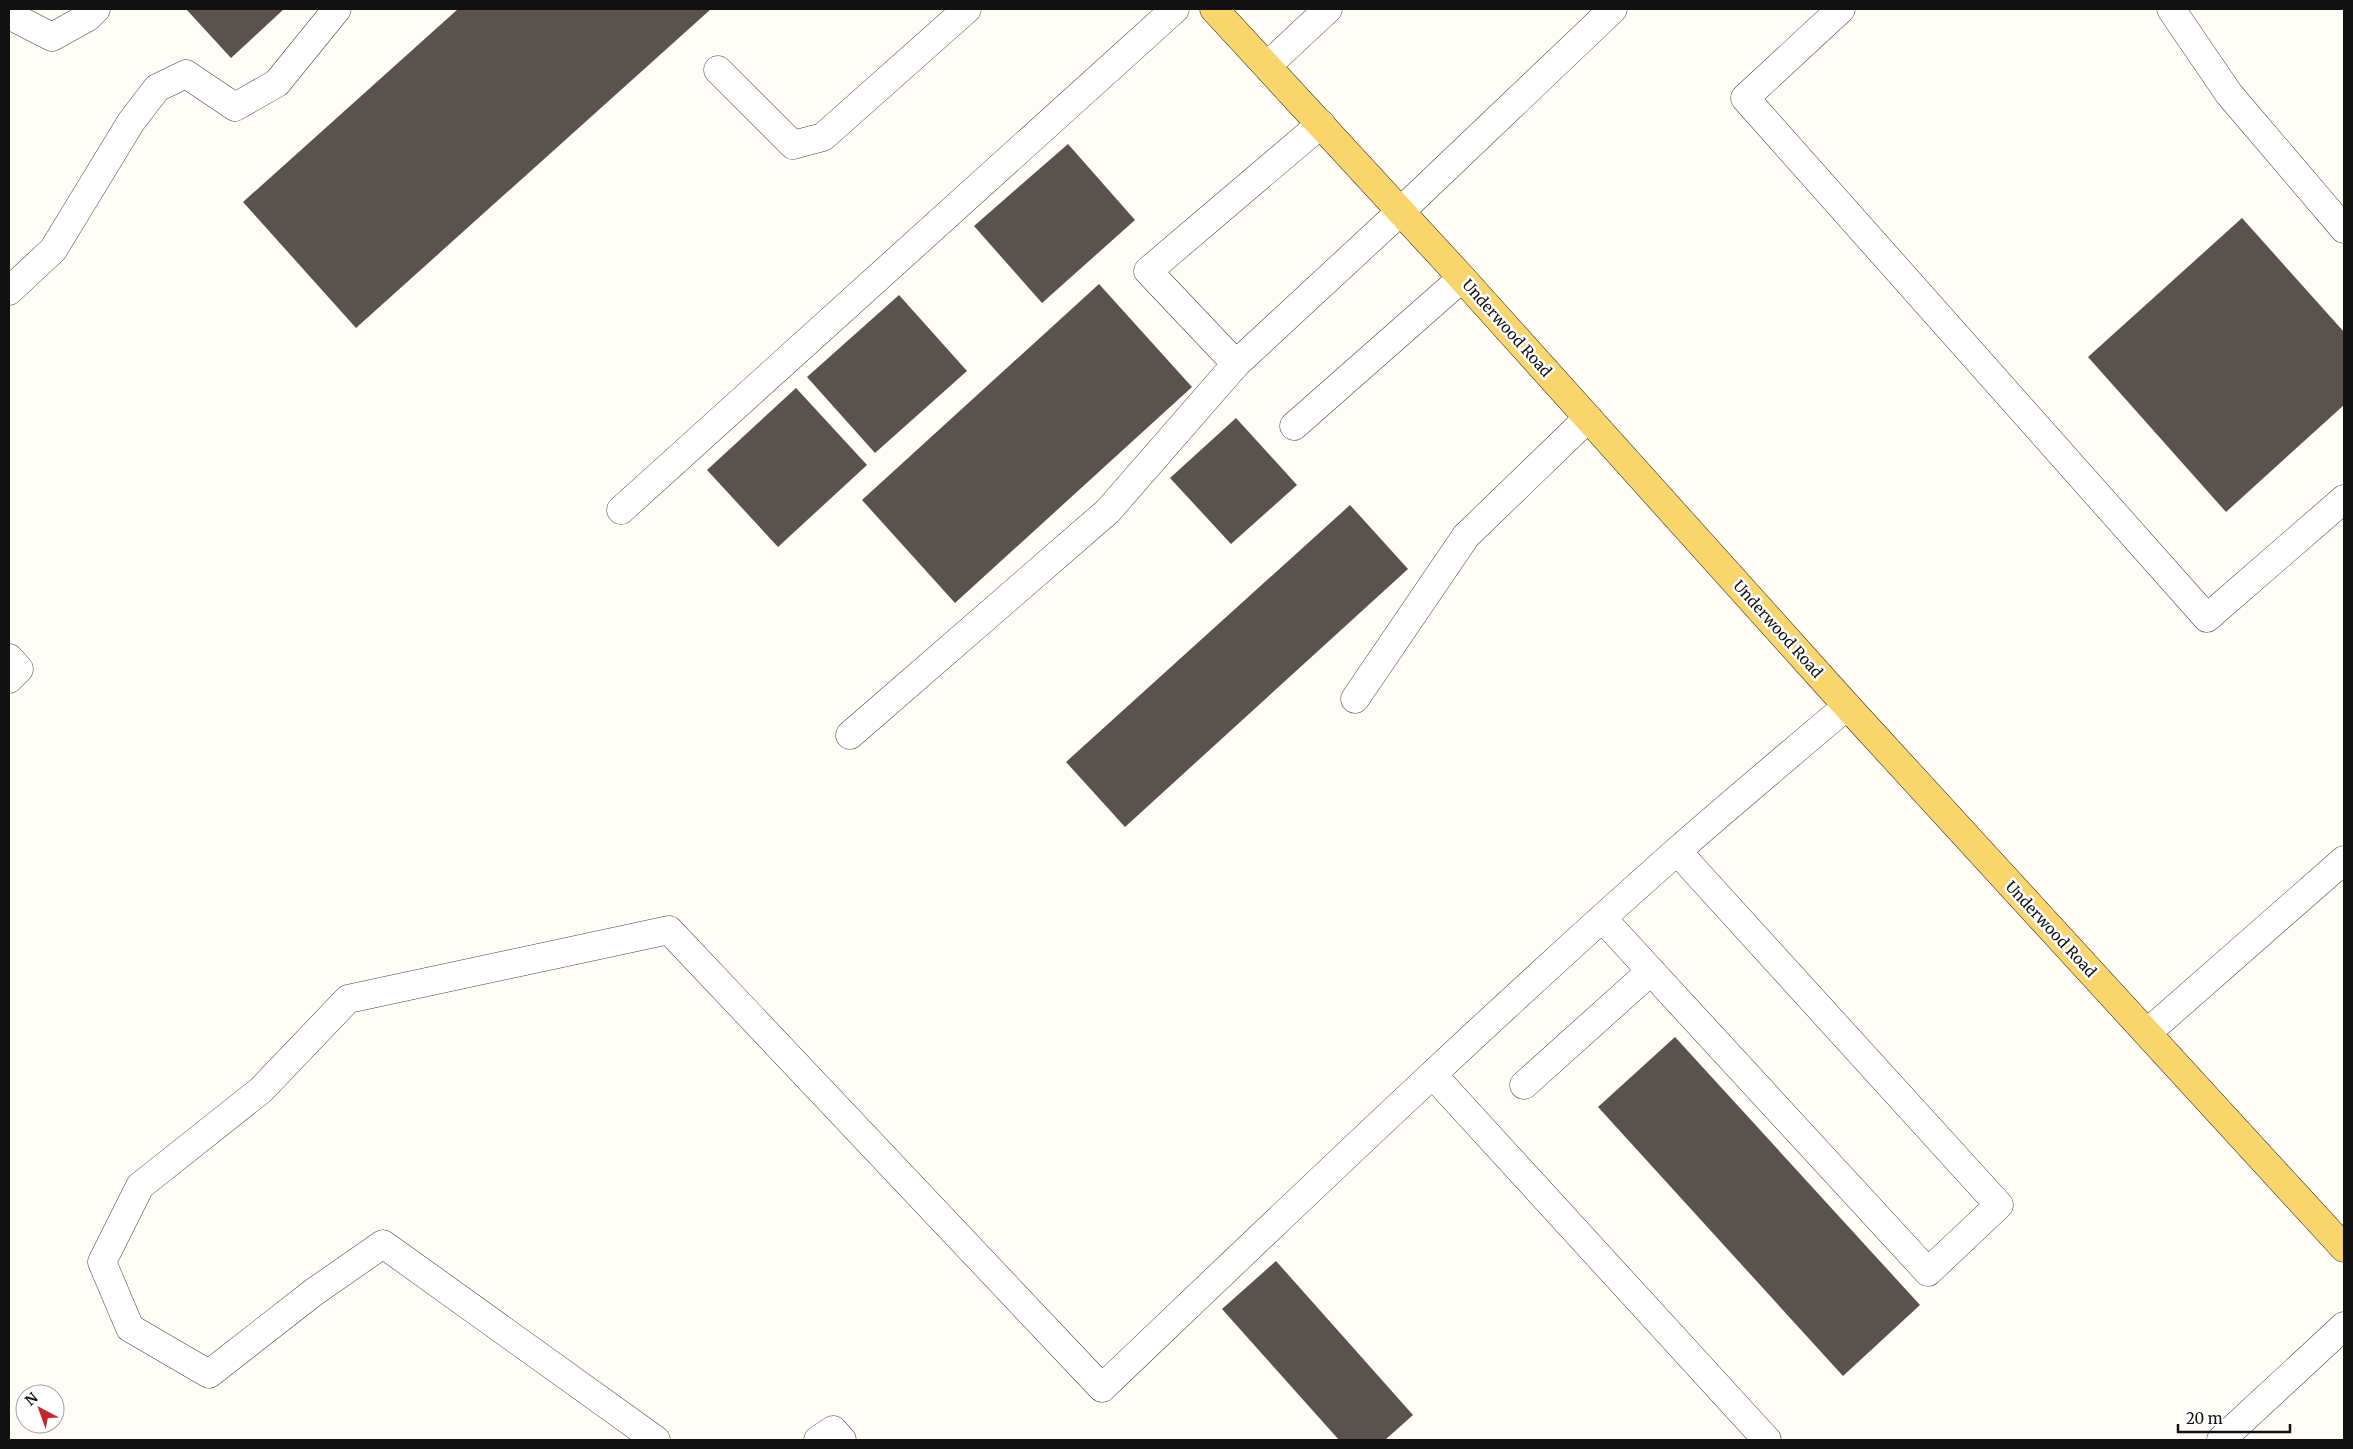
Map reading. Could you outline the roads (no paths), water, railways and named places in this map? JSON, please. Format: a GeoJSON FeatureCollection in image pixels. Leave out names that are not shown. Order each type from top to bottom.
{"type":"FeatureCollection","features":[{"type":"Feature","properties":{"kind":"main road","name":"Underwood Road"},"geometry":{"type":"LineString","coordinates":[[1214,9],[1268,65],[1847,706],[2344,1248]]}},
{"type":"Feature","properties":{"kind":"street"},"geometry":{"type":"LineString","coordinates":[[9,12],[15,18],[52,37],[88,16],[96,9]]}},
{"type":"Feature","properties":{"kind":"street"},"geometry":{"type":"LineString","coordinates":[[9,291],[53,250],[131,122],[157,88],[186,74],[235,107],[278,84],[337,9]]}},
{"type":"Feature","properties":{"kind":"street"},"geometry":{"type":"LineString","coordinates":[[621,510],[1175,9]]}},
{"type":"Feature","properties":{"kind":"street"},"geometry":{"type":"LineString","coordinates":[[1268,65],[1328,9]]}},
{"type":"Feature","properties":{"kind":"street"},"geometry":{"type":"LineString","coordinates":[[850,736],[1108,511],[1236,364],[1401,211],[1613,9]]}},
{"type":"Feature","properties":{"kind":"street"},"geometry":{"type":"LineString","coordinates":[[1841,9],[1745,98],[2207,618],[2344,499]]}},
{"type":"Feature","properties":{"kind":"street"},"geometry":{"type":"LineString","coordinates":[[2171,9],[2229,94],[2344,228]]}},
{"type":"Feature","properties":{"kind":"street"},"geometry":{"type":"LineString","coordinates":[[718,70],[793,145],[823,137],[964,10]]}},
{"type":"Feature","properties":{"kind":"street"},"geometry":{"type":"LineString","coordinates":[[1236,364],[1148,271],[1321,124]]}},
{"type":"Feature","properties":{"kind":"street"},"geometry":{"type":"LineString","coordinates":[[1294,426],[1462,278]]}},
{"type":"Feature","properties":{"kind":"street"},"geometry":{"type":"LineString","coordinates":[[1355,700],[1466,536],[1588,418]]}},
{"type":"Feature","properties":{"kind":"street"},"geometry":{"type":"LineString","coordinates":[[9,658],[19,670],[9,679]]}},
{"type":"Feature","properties":{"kind":"street"},"geometry":{"type":"LineString","coordinates":[[656,1440],[383,1244],[314,1292],[209,1374],[130,1328],[102,1262],[140,1186],[261,1090],[348,998],[669,930],[1102,1388],[1433,1076],[1677,851],[1847,706]]}},
{"type":"Feature","properties":{"kind":"street"},"geometry":{"type":"LineString","coordinates":[[1603,919],[1928,1272],[1999,1205],[1677,851]]}},
{"type":"Feature","properties":{"kind":"street"},"geometry":{"type":"LineString","coordinates":[[2147,1033],[2344,860]]}},
{"type":"Feature","properties":{"kind":"street"},"geometry":{"type":"LineString","coordinates":[[1524,1085],[1651,971]]}},
{"type":"Feature","properties":{"kind":"street"},"geometry":{"type":"LineString","coordinates":[[1433,1076],[1767,1440]]}},
{"type":"Feature","properties":{"kind":"street"},"geometry":{"type":"LineString","coordinates":[[2221,1440],[2344,1326]]}},
{"type":"Feature","properties":{"kind":"street"},"geometry":{"type":"LineString","coordinates":[[818,1440],[833,1430],[842,1440]]}}]}
